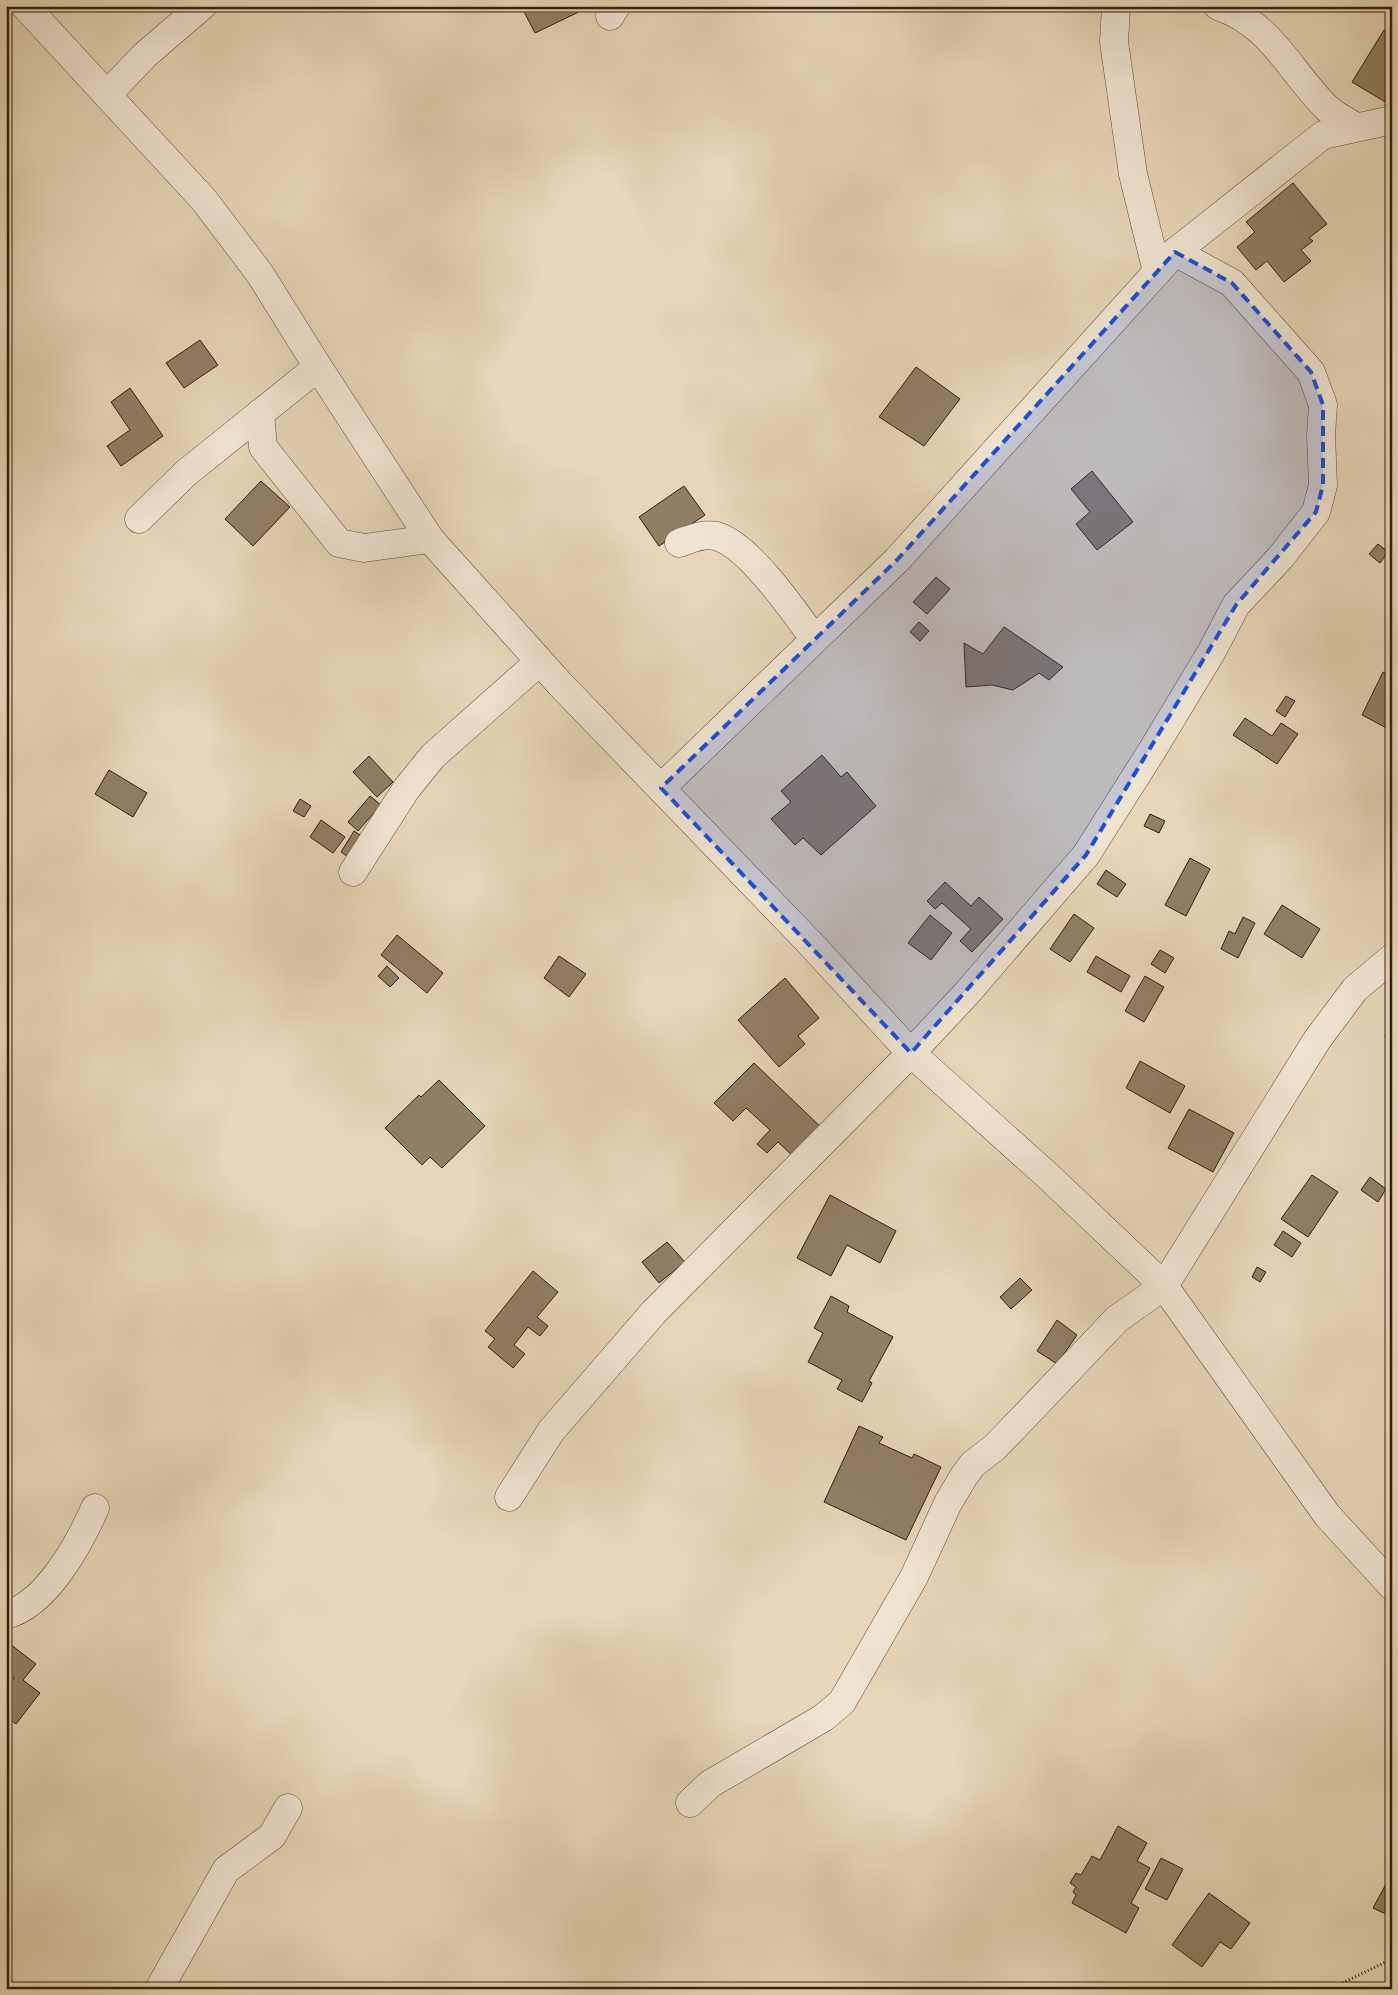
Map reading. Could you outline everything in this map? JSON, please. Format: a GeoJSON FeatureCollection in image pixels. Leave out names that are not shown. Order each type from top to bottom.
{"type":"FeatureCollection","features":[{"type":"Feature","properties":{"kind":"street"},"geometry":{"type":"LineString","coordinates":[[25,6],[204,200],[260,274],[430,540],[539,662],[809,942],[910,1053],[1164,1286],[1327,1514],[1392,1586]]}},
{"type":"Feature","properties":{"kind":"street"},"geometry":{"type":"LineString","coordinates":[[107,95],[144,55],[202,6]]}},
{"type":"Feature","properties":{"kind":"street"},"geometry":{"type":"LineString","coordinates":[[1116,6],[1114,42],[1133,174],[1166,262]]}},
{"type":"Feature","properties":{"kind":"street"},"geometry":{"type":"LineString","coordinates":[[1218,6],[1235,12],[1256,26],[1280,49],[1307,85],[1329,109],[1356,127]]}},
{"type":"Feature","properties":{"kind":"street"},"geometry":{"type":"LineString","coordinates":[[661,788],[897,560],[1166,262],[1323,135],[1392,120]]}},
{"type":"Feature","properties":{"kind":"street"},"geometry":{"type":"LineString","coordinates":[[509,1497],[551,1431],[654,1312],[967,993],[1086,855],[1153,749],[1212,651],[1236,606],[1280,558],[1316,512],[1323,485],[1320,435],[1322,405],[1310,372],[1232,283],[1166,262]]}},
{"type":"Feature","properties":{"kind":"street"},"geometry":{"type":"LineString","coordinates":[[139,519],[186,473],[318,367]]}},
{"type":"Feature","properties":{"kind":"street"},"geometry":{"type":"LineString","coordinates":[[260,413],[262,447],[339,543],[364,548],[430,540]]}},
{"type":"Feature","properties":{"kind":"street"},"geometry":{"type":"LineString","coordinates":[[679,544],[699,536],[716,536],[734,544],[746,554],[795,612],[814,639]]}},
{"type":"Feature","properties":{"kind":"street"},"geometry":{"type":"LineString","coordinates":[[353,872],[407,788],[433,756],[539,662]]}},
{"type":"Feature","properties":{"kind":"street"},"geometry":{"type":"LineString","coordinates":[[690,1803],[710,1784],[823,1718],[842,1702],[914,1577],[948,1503],[973,1464],[994,1448],[1117,1319],[1164,1286],[1317,1040],[1355,989],[1392,958]]}},
{"type":"Feature","properties":{"kind":"street"},"geometry":{"type":"LineString","coordinates":[[6,1615],[16,1612],[45,1588],[80,1541],[95,1508]]}},
{"type":"Feature","properties":{"kind":"street"},"geometry":{"type":"LineString","coordinates":[[159,1989],[226,1870],[272,1836],[288,1808]]}},
{"type":"Feature","properties":{"kind":"path"},"geometry":{"type":"LineString","coordinates":[[1330,1989],[1392,1959]]}},
{"type":"Feature","properties":{"kind":"highlighted area"},"geometry":{"type":"Polygon","coordinates":[[[1175,252],[1232,283],[1311,372],[1323,405],[1323,485],[1316,512],[1236,605],[1086,855],[911,1053],[661,788],[897,560],[1175,252]]]}},
{"type":"Feature","properties":{"kind":"building"},"geometry":{"type":"Polygon","coordinates":[[[521,6],[583,6],[585,9],[535,33],[521,6]]]}},
{"type":"Feature","properties":{"kind":"building"},"geometry":{"type":"Polygon","coordinates":[[[1384,30],[1392,35],[1392,106],[1352,82],[1384,30]]]}},
{"type":"Feature","properties":{"kind":"building"},"geometry":{"type":"Polygon","coordinates":[[[1293,183],[1327,224],[1309,238],[1313,241],[1301,250],[1311,261],[1284,282],[1267,261],[1256,270],[1237,247],[1255,232],[1246,222],[1293,183]]]}},
{"type":"Feature","properties":{"kind":"building"},"geometry":{"type":"Polygon","coordinates":[[[200,340],[218,365],[184,388],[166,363],[200,340]]]}},
{"type":"Feature","properties":{"kind":"building"},"geometry":{"type":"Polygon","coordinates":[[[916,367],[960,399],[924,446],[879,417],[916,367]]]}},
{"type":"Feature","properties":{"kind":"building"},"geometry":{"type":"Polygon","coordinates":[[[130,388],[163,436],[121,466],[107,446],[130,430],[111,402],[130,388]]]}},
{"type":"Feature","properties":{"kind":"building"},"geometry":{"type":"Polygon","coordinates":[[[1092,471],[1133,522],[1097,550],[1076,524],[1090,512],[1071,489],[1092,471]]]}},
{"type":"Feature","properties":{"kind":"building"},"geometry":{"type":"Polygon","coordinates":[[[261,481],[290,507],[253,546],[225,519],[261,481]]]}},
{"type":"Feature","properties":{"kind":"building"},"geometry":{"type":"Polygon","coordinates":[[[684,486],[705,515],[659,546],[639,517],[684,486]]]}},
{"type":"Feature","properties":{"kind":"building"},"geometry":{"type":"Polygon","coordinates":[[[1378,544],[1388,552],[1380,563],[1369,554],[1378,544]]]}},
{"type":"Feature","properties":{"kind":"building"},"geometry":{"type":"Polygon","coordinates":[[[936,577],[950,589],[927,614],[913,602],[936,577]]]}},
{"type":"Feature","properties":{"kind":"building"},"geometry":{"type":"Polygon","coordinates":[[[919,622],[929,631],[920,641],[910,632],[919,622]]]}},
{"type":"Feature","properties":{"kind":"building"},"geometry":{"type":"Polygon","coordinates":[[[1004,627],[1063,667],[1049,680],[1039,673],[1013,690],[992,685],[966,687],[964,643],[983,654],[1004,627]]]}},
{"type":"Feature","properties":{"kind":"building"},"geometry":{"type":"Polygon","coordinates":[[[1383,672],[1392,677],[1392,731],[1362,715],[1383,672]]]}},
{"type":"Feature","properties":{"kind":"building"},"geometry":{"type":"Polygon","coordinates":[[[1286,696],[1295,701],[1285,717],[1276,711],[1286,696]]]}},
{"type":"Feature","properties":{"kind":"building"},"geometry":{"type":"Polygon","coordinates":[[[1245,718],[1272,736],[1281,723],[1298,734],[1277,764],[1233,735],[1245,718]]]}},
{"type":"Feature","properties":{"kind":"building"},"geometry":{"type":"Polygon","coordinates":[[[822,755],[841,777],[847,772],[876,806],[821,855],[803,838],[795,845],[771,819],[791,802],[781,791],[822,755]]]}},
{"type":"Feature","properties":{"kind":"building"},"geometry":{"type":"Polygon","coordinates":[[[369,756],[393,782],[377,797],[353,772],[369,756]]]}},
{"type":"Feature","properties":{"kind":"building"},"geometry":{"type":"Polygon","coordinates":[[[109,770],[147,793],[133,817],[95,794],[109,770]]]}},
{"type":"Feature","properties":{"kind":"building"},"geometry":{"type":"Polygon","coordinates":[[[370,796],[381,805],[358,831],[348,822],[370,796]]]}},
{"type":"Feature","properties":{"kind":"building"},"geometry":{"type":"Polygon","coordinates":[[[300,799],[311,806],[304,817],[293,811],[300,799]]]}},
{"type":"Feature","properties":{"kind":"building"},"geometry":{"type":"Polygon","coordinates":[[[1150,814],[1165,821],[1159,833],[1144,826],[1150,814]]]}},
{"type":"Feature","properties":{"kind":"building"},"geometry":{"type":"Polygon","coordinates":[[[321,820],[345,837],[333,853],[310,837],[321,820]]]}},
{"type":"Feature","properties":{"kind":"building"},"geometry":{"type":"Polygon","coordinates":[[[354,831],[366,839],[352,860],[341,852],[354,831]]]}},
{"type":"Feature","properties":{"kind":"building"},"geometry":{"type":"Polygon","coordinates":[[[1190,858],[1210,869],[1186,916],[1165,905],[1190,858]]]}},
{"type":"Feature","properties":{"kind":"building"},"geometry":{"type":"Polygon","coordinates":[[[1106,870],[1126,884],[1117,897],[1097,884],[1106,870]]]}},
{"type":"Feature","properties":{"kind":"building"},"geometry":{"type":"Polygon","coordinates":[[[945,882],[971,906],[979,897],[1003,919],[972,952],[960,941],[971,929],[942,903],[935,909],[927,901],[945,882]]]}},
{"type":"Feature","properties":{"kind":"building"},"geometry":{"type":"Polygon","coordinates":[[[1282,905],[1320,929],[1302,958],[1264,934],[1282,905]]]}},
{"type":"Feature","properties":{"kind":"building"},"geometry":{"type":"Polygon","coordinates":[[[1074,914],[1094,928],[1070,962],[1050,949],[1074,914]]]}},
{"type":"Feature","properties":{"kind":"building"},"geometry":{"type":"Polygon","coordinates":[[[930,915],[952,933],[931,960],[908,943],[930,915]]]}},
{"type":"Feature","properties":{"kind":"building"},"geometry":{"type":"Polygon","coordinates":[[[1243,917],[1255,923],[1238,958],[1221,949],[1229,931],[1235,934],[1243,917]]]}},
{"type":"Feature","properties":{"kind":"building"},"geometry":{"type":"Polygon","coordinates":[[[397,935],[443,973],[427,993],[381,955],[397,935]]]}},
{"type":"Feature","properties":{"kind":"building"},"geometry":{"type":"Polygon","coordinates":[[[1160,950],[1174,958],[1165,973],[1151,964],[1160,950]]]}},
{"type":"Feature","properties":{"kind":"building"},"geometry":{"type":"Polygon","coordinates":[[[559,956],[586,974],[569,997],[544,978],[559,956]]]}},
{"type":"Feature","properties":{"kind":"building"},"geometry":{"type":"Polygon","coordinates":[[[1096,956],[1130,976],[1121,992],[1087,972],[1096,956]]]}},
{"type":"Feature","properties":{"kind":"building"},"geometry":{"type":"Polygon","coordinates":[[[387,966],[399,978],[390,987],[378,976],[387,966]]]}},
{"type":"Feature","properties":{"kind":"building"},"geometry":{"type":"Polygon","coordinates":[[[1145,976],[1164,987],[1144,1022],[1125,1011],[1145,976]]]}},
{"type":"Feature","properties":{"kind":"building"},"geometry":{"type":"Polygon","coordinates":[[[785,978],[819,1018],[798,1036],[805,1044],[779,1067],[738,1020],[785,978]]]}},
{"type":"Feature","properties":{"kind":"building"},"geometry":{"type":"Polygon","coordinates":[[[1392,1026],[1392,1040],[1385,1036],[1392,1026]]]}},
{"type":"Feature","properties":{"kind":"building"},"geometry":{"type":"Polygon","coordinates":[[[1140,1061],[1185,1086],[1170,1113],[1126,1088],[1140,1061]]]}},
{"type":"Feature","properties":{"kind":"building"},"geometry":{"type":"Polygon","coordinates":[[[754,1063],[825,1131],[797,1160],[778,1142],[767,1153],[757,1144],[770,1130],[746,1108],[733,1121],[714,1103],[754,1063]]]}},
{"type":"Feature","properties":{"kind":"building"},"geometry":{"type":"Polygon","coordinates":[[[439,1080],[485,1126],[442,1168],[430,1157],[422,1165],[385,1128],[419,1095],[421,1097],[439,1080]]]}},
{"type":"Feature","properties":{"kind":"building"},"geometry":{"type":"Polygon","coordinates":[[[1189,1109],[1234,1133],[1213,1172],[1168,1148],[1189,1109]]]}},
{"type":"Feature","properties":{"kind":"building"},"geometry":{"type":"Polygon","coordinates":[[[1312,1175],[1338,1192],[1308,1237],[1281,1219],[1312,1175]]]}},
{"type":"Feature","properties":{"kind":"building"},"geometry":{"type":"Polygon","coordinates":[[[1370,1177],[1386,1189],[1378,1202],[1361,1190],[1370,1177]]]}},
{"type":"Feature","properties":{"kind":"building"},"geometry":{"type":"Polygon","coordinates":[[[830,1195],[896,1231],[880,1263],[847,1245],[831,1276],[797,1258],[830,1195]]]}},
{"type":"Feature","properties":{"kind":"building"},"geometry":{"type":"Polygon","coordinates":[[[1283,1231],[1301,1243],[1292,1257],[1274,1245],[1283,1231]]]}},
{"type":"Feature","properties":{"kind":"building"},"geometry":{"type":"Polygon","coordinates":[[[667,1242],[685,1262],[659,1283],[642,1262],[667,1242]]]}},
{"type":"Feature","properties":{"kind":"building"},"geometry":{"type":"Polygon","coordinates":[[[1257,1267],[1266,1272],[1260,1282],[1252,1277],[1257,1267]]]}},
{"type":"Feature","properties":{"kind":"building"},"geometry":{"type":"Polygon","coordinates":[[[533,1271],[558,1292],[537,1317],[548,1326],[540,1336],[528,1327],[514,1345],[525,1354],[513,1368],[488,1347],[495,1339],[485,1331],[533,1271]]]}},
{"type":"Feature","properties":{"kind":"building"},"geometry":{"type":"Polygon","coordinates":[[[1020,1278],[1032,1290],[1011,1309],[1000,1297],[1020,1278]]]}},
{"type":"Feature","properties":{"kind":"building"},"geometry":{"type":"Polygon","coordinates":[[[831,1296],[849,1306],[847,1312],[893,1337],[869,1381],[872,1383],[862,1402],[837,1389],[842,1380],[808,1362],[823,1333],[814,1328],[831,1296]]]}},
{"type":"Feature","properties":{"kind":"building"},"geometry":{"type":"Polygon","coordinates":[[[1057,1320],[1077,1335],[1057,1364],[1037,1351],[1057,1320]]]}},
{"type":"Feature","properties":{"kind":"building"},"geometry":{"type":"Polygon","coordinates":[[[859,1426],[883,1437],[879,1443],[912,1458],[914,1454],[941,1467],[906,1540],[824,1502],[859,1426]]]}},
{"type":"Feature","properties":{"kind":"building"},"geometry":{"type":"Polygon","coordinates":[[[6,1641],[36,1664],[23,1680],[40,1693],[16,1724],[6,1716],[6,1688],[14,1678],[6,1673],[6,1641]]]}},
{"type":"Feature","properties":{"kind":"building"},"geometry":{"type":"Polygon","coordinates":[[[1118,1826],[1147,1843],[1137,1861],[1150,1868],[1131,1903],[1139,1908],[1126,1933],[1072,1903],[1076,1895],[1073,1892],[1076,1887],[1070,1883],[1076,1873],[1081,1875],[1092,1856],[1100,1860],[1118,1826]]]}},
{"type":"Feature","properties":{"kind":"building"},"geometry":{"type":"Polygon","coordinates":[[[1161,1858],[1183,1869],[1167,1900],[1145,1889],[1161,1858]]]}},
{"type":"Feature","properties":{"kind":"building"},"geometry":{"type":"Polygon","coordinates":[[[1392,1873],[1392,1917],[1373,1908],[1392,1873]]]}},
{"type":"Feature","properties":{"kind":"building"},"geometry":{"type":"Polygon","coordinates":[[[1209,1893],[1250,1923],[1231,1949],[1220,1942],[1202,1967],[1172,1945],[1209,1893]]]}}]}
